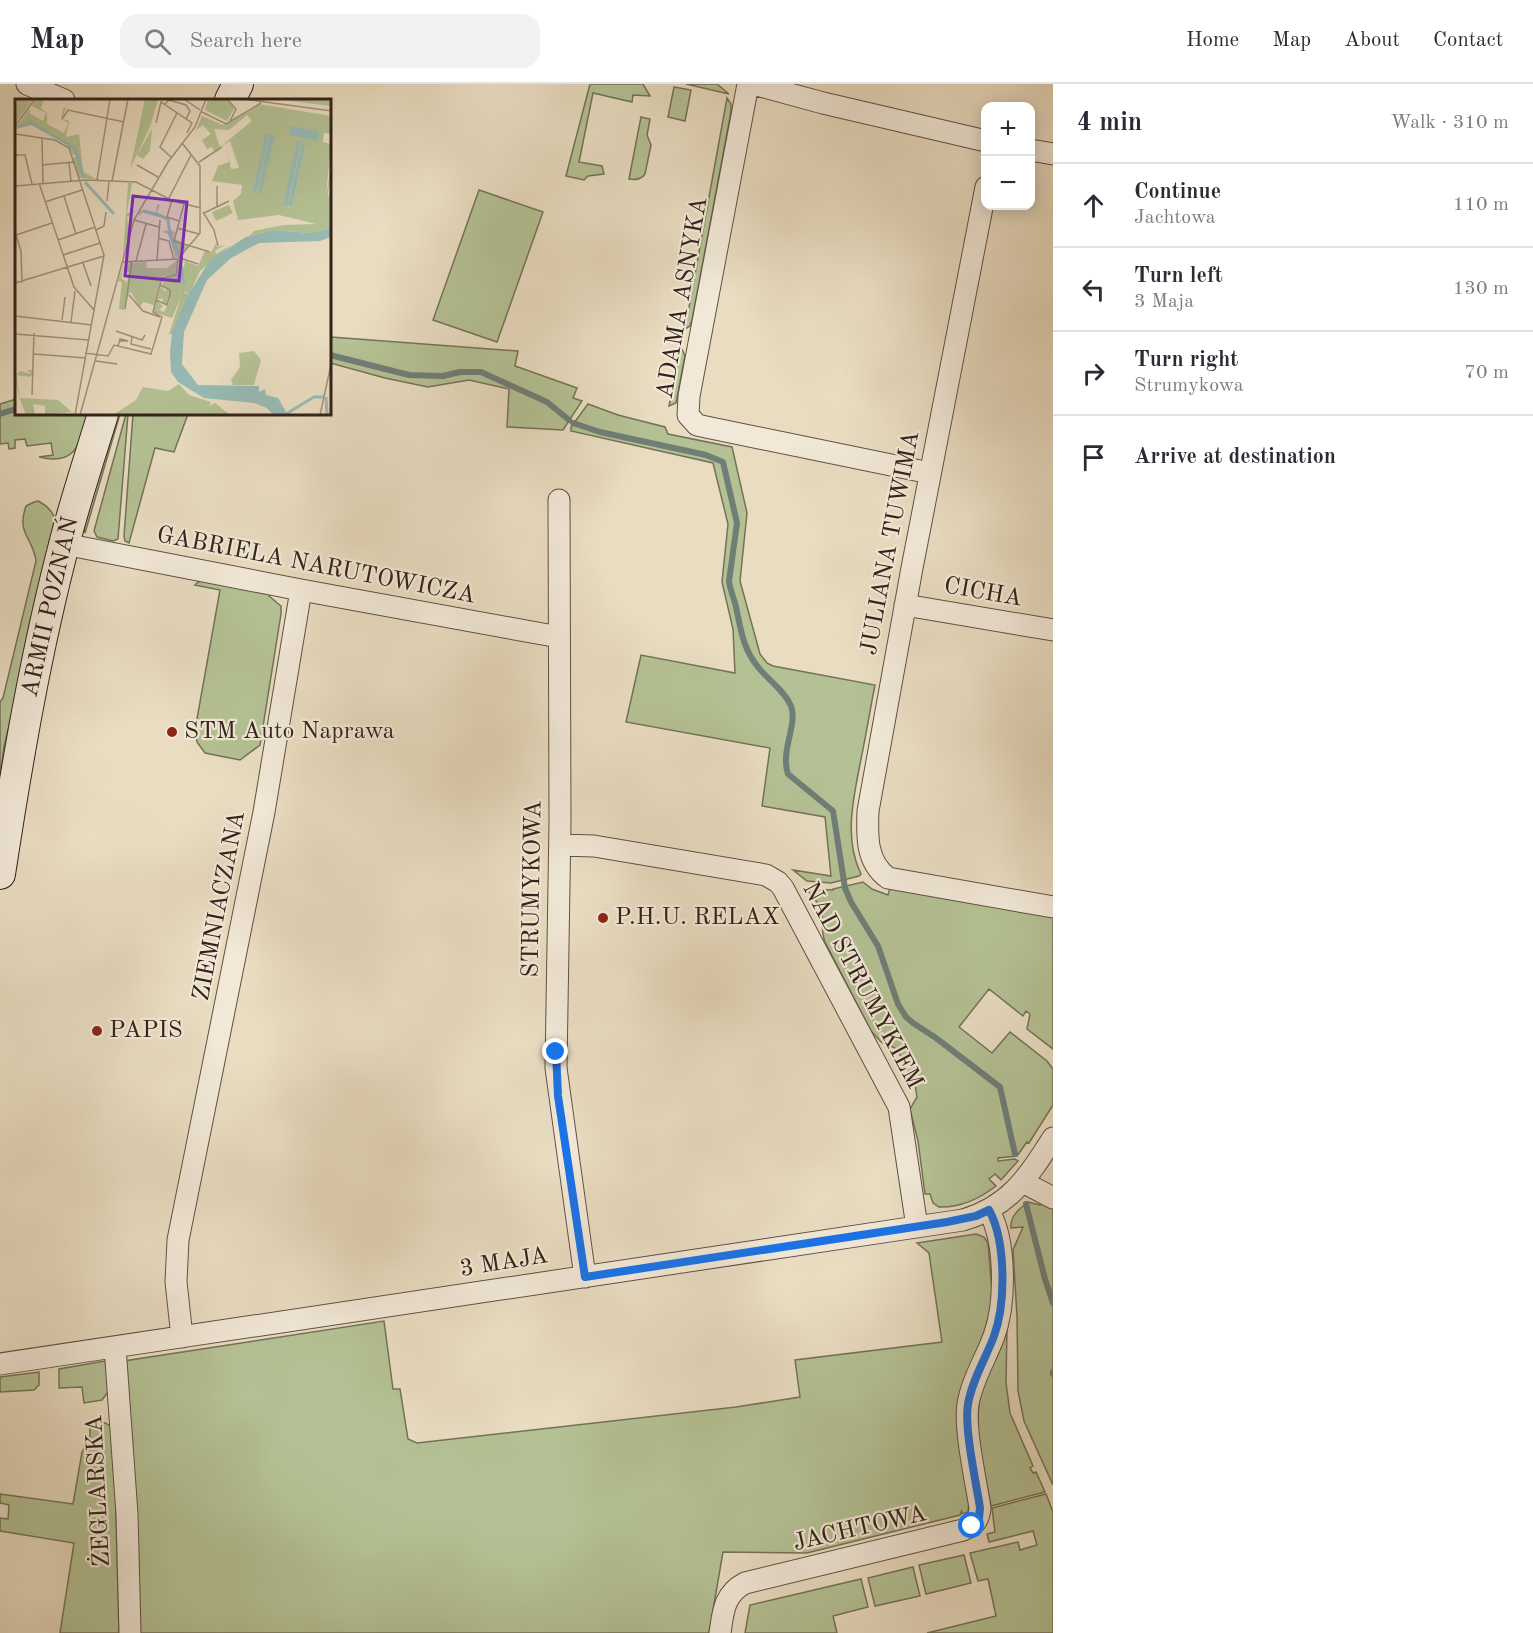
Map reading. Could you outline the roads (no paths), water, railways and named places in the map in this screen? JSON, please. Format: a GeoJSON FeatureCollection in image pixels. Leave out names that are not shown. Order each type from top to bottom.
{"type":"FeatureCollection","features":[{"type":"Feature","properties":{"kind":"main road"},"geometry":{"type":"LineString","coordinates":[[230,99],[238,84]]}},
{"type":"Feature","properties":{"kind":"main road","name":"ARMII POZNAŃ"},"geometry":{"type":"LineString","coordinates":[[0,874],[23,733],[64,544],[102,416]]}},
{"type":"Feature","properties":{"kind":"street"},"geometry":{"type":"LineString","coordinates":[[27,84],[62,99]]}},
{"type":"Feature","properties":{"kind":"street","name":"ADAMA ASNYKA"},"geometry":{"type":"LineString","coordinates":[[748,84],[689,396],[688,415],[697,425],[705,427],[930,473]]}},
{"type":"Feature","properties":{"kind":"street"},"geometry":{"type":"LineString","coordinates":[[753,84],[833,106],[981,140]]}},
{"type":"Feature","properties":{"kind":"street"},"geometry":{"type":"LineString","coordinates":[[1035,151],[1053,154]]}},
{"type":"Feature","properties":{"kind":"street","name":"JULIANA TUWIMA"},"geometry":{"type":"LineString","coordinates":[[981,210],[905,605],[868,811],[868,838],[872,860],[880,872],[888,878],[1053,907]]}},
{"type":"Feature","properties":{"kind":"street","name":"STRUMYKOWA"},"geometry":{"type":"LineString","coordinates":[[560,500],[560,844],[556,1068],[585,1277]]}},
{"type":"Feature","properties":{"kind":"street","name":"GABRIELA NARUTOWICZA"},"geometry":{"type":"LineString","coordinates":[[64,544],[559,637]]}},
{"type":"Feature","properties":{"kind":"street","name":"ZIEMNIACZANA"},"geometry":{"type":"LineString","coordinates":[[182,1337],[176,1282],[176,1253],[264,812],[301,590]]}},
{"type":"Feature","properties":{"kind":"street","name":"CICHA"},"geometry":{"type":"LineString","coordinates":[[905,605],[1053,630]]}},
{"type":"Feature","properties":{"kind":"street","name":"NAD STRUMYKIEM"},"geometry":{"type":"LineString","coordinates":[[560,844],[594,846],[766,875],[778,882],[800,919],[899,1107],[917,1227]]}},
{"type":"Feature","properties":{"kind":"street","name":"3 MAJA"},"geometry":{"type":"LineString","coordinates":[[0,1364],[963,1220],[989,1210],[1014,1191],[1023,1182],[1053,1138]]}},
{"type":"Feature","properties":{"kind":"street"},"geometry":{"type":"LineString","coordinates":[[1023,1182],[1053,1198]]}},
{"type":"Feature","properties":{"kind":"street","name":"JACHTOWA"},"geometry":{"type":"LineString","coordinates":[[720,1633],[726,1600],[736,1587],[745,1583],[963,1530],[972,1526],[979,1518],[980,1508],[970,1440],[968,1405],[975,1380],[998,1325],[1002,1292],[998,1237],[989,1210]]}},
{"type":"Feature","properties":{"kind":"street","name":"ŻEGLARSKA"},"geometry":{"type":"LineString","coordinates":[[115,1347],[127,1514],[130,1633]]}},
{"type":"Feature","properties":{"kind":"waterway"},"geometry":{"type":"LineString","coordinates":[[332,356],[409,375],[443,376],[460,372],[481,372],[547,402],[569,420]]}},
{"type":"Feature","properties":{"kind":"waterway"},"geometry":{"type":"LineString","coordinates":[[0,414],[15,409]]}},
{"type":"Feature","properties":{"kind":"waterway"},"geometry":{"type":"LineString","coordinates":[[573,423],[600,432],[706,455],[723,462],[737,523],[729,581],[743,639],[749,653],[762,672],[785,695],[791,706],[793,713],[786,756],[788,774],[833,811],[845,888],[878,946],[898,1004],[913,1023],[1000,1087],[1015,1154]]}},
{"type":"Feature","properties":{"kind":"waterway"},"geometry":{"type":"LineString","coordinates":[[1026,1204],[1053,1303]]}},
{"type":"Feature","properties":{"kind":"place","name":"STM Auto Naprawa"},"geometry":{"type":"Point","coordinates":[172,732]}},
{"type":"Feature","properties":{"kind":"place","name":"P.H.U. RELAX"},"geometry":{"type":"Point","coordinates":[603,918]}},
{"type":"Feature","properties":{"kind":"place","name":"PAPIS"},"geometry":{"type":"Point","coordinates":[97,1031]}}]}
